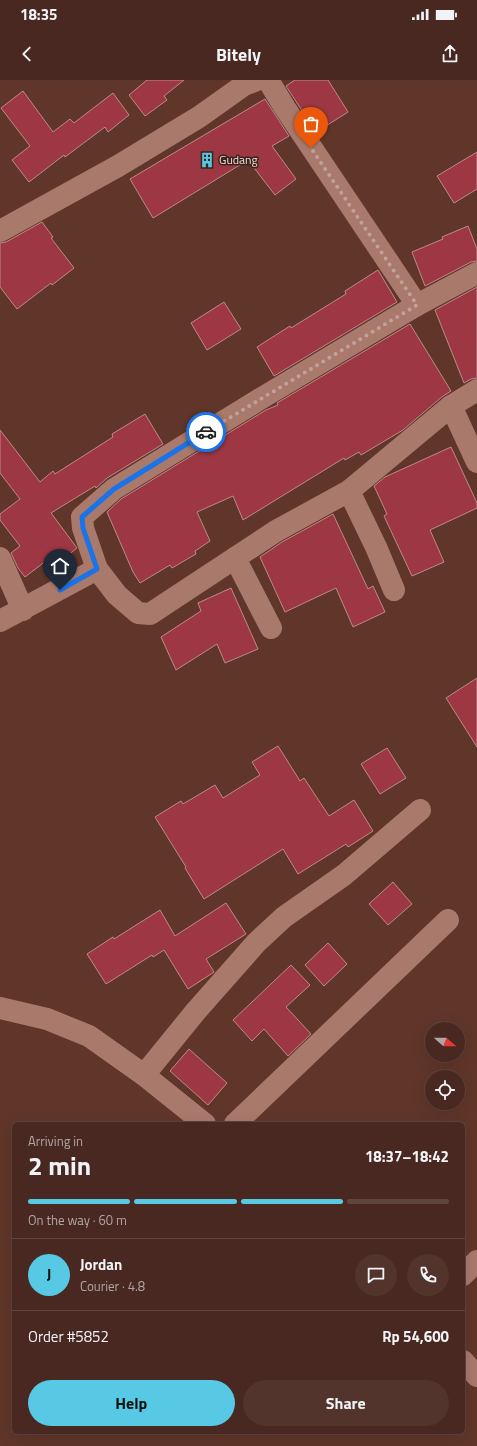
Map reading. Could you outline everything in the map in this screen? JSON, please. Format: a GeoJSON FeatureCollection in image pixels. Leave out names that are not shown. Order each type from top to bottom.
{"type":"FeatureCollection","features":[{"type":"Feature","properties":{"kind":"street"},"geometry":{"type":"LineString","coordinates":[[0,231],[118,166],[198,117],[244,85],[257,80]]}},
{"type":"Feature","properties":{"kind":"street"},"geometry":{"type":"LineString","coordinates":[[268,80],[285,108],[417,305]]}},
{"type":"Feature","properties":{"kind":"street"},"geometry":{"type":"LineString","coordinates":[[477,273],[417,305],[114,489],[82,517],[83,528],[97,569],[117,595],[138,613],[150,614],[276,531],[349,491],[451,406],[477,390]]}},
{"type":"Feature","properties":{"kind":"street"},"geometry":{"type":"LineString","coordinates":[[451,406],[477,462]]}},
{"type":"Feature","properties":{"kind":"street"},"geometry":{"type":"LineString","coordinates":[[349,491],[376,547],[394,590]]}},
{"type":"Feature","properties":{"kind":"street"},"geometry":{"type":"LineString","coordinates":[[0,558],[23,610]]}},
{"type":"Feature","properties":{"kind":"street"},"geometry":{"type":"LineString","coordinates":[[235,558],[271,628]]}},
{"type":"Feature","properties":{"kind":"street"},"geometry":{"type":"LineString","coordinates":[[0,621],[97,569]]}},
{"type":"Feature","properties":{"kind":"street"},"geometry":{"type":"LineString","coordinates":[[144,1075],[196,1011],[256,943],[284,916],[344,875],[420,810]]}},
{"type":"Feature","properties":{"kind":"street"},"geometry":{"type":"LineString","coordinates":[[237,1122],[448,920]]}},
{"type":"Feature","properties":{"kind":"street"},"geometry":{"type":"LineString","coordinates":[[0,1008],[47,1019],[89,1036],[144,1075],[203,1122]]}},
{"type":"Feature","properties":{"kind":"street"},"geometry":{"type":"LineString","coordinates":[[465,1273],[477,1261]]}},
{"type":"Feature","properties":{"kind":"street"},"geometry":{"type":"LineString","coordinates":[[465,1363],[477,1376]]}},
{"type":"Feature","properties":{"kind":"building"},"geometry":{"type":"Polygon","coordinates":[[[147,80],[184,80],[164,96],[167,100],[145,116],[129,95],[147,80]]]}},
{"type":"Feature","properties":{"kind":"building"},"geometry":{"type":"Polygon","coordinates":[[[295,80],[328,80],[348,112],[318,131],[313,122],[310,123],[286,86],[295,80]]]}},
{"type":"Feature","properties":{"kind":"building"},"geometry":{"type":"Polygon","coordinates":[[[23,91],[53,132],[70,119],[74,123],[113,93],[129,115],[108,132],[105,127],[65,157],[64,155],[29,182],[12,160],[30,146],[1,108],[23,91]]]}},
{"type":"Feature","properties":{"kind":"building","name":"Gudang"},"geometry":{"type":"Polygon","coordinates":[[[265,99],[289,136],[272,146],[296,179],[275,195],[248,160],[153,218],[130,179],[265,99]]]}},
{"type":"Feature","properties":{"kind":"building"},"geometry":{"type":"Polygon","coordinates":[[[477,152],[477,189],[454,203],[437,176],[477,152]]]}},
{"type":"Feature","properties":{"kind":"building"},"geometry":{"type":"Polygon","coordinates":[[[42,222],[53,237],[51,238],[74,268],[52,285],[51,283],[17,309],[0,287],[0,243],[6,242],[42,222]]]}},
{"type":"Feature","properties":{"kind":"building"},"geometry":{"type":"Polygon","coordinates":[[[468,226],[477,249],[477,261],[471,262],[425,286],[412,252],[443,239],[442,237],[468,226]]]}},
{"type":"Feature","properties":{"kind":"building"},"geometry":{"type":"Polygon","coordinates":[[[378,270],[397,302],[274,376],[257,347],[346,294],[345,291],[378,270]]]}},
{"type":"Feature","properties":{"kind":"building"},"geometry":{"type":"Polygon","coordinates":[[[477,287],[477,378],[471,379],[464,383],[435,310],[477,287]]]}},
{"type":"Feature","properties":{"kind":"building"},"geometry":{"type":"Polygon","coordinates":[[[224,302],[241,329],[207,350],[191,323],[224,302]]]}},
{"type":"Feature","properties":{"kind":"building"},"geometry":{"type":"Polygon","coordinates":[[[410,324],[451,391],[403,430],[361,455],[359,452],[345,460],[344,458],[243,520],[233,496],[197,512],[210,541],[195,551],[196,554],[172,568],[170,565],[140,583],[133,572],[107,512],[121,499],[266,410],[278,405],[277,403],[410,324]]]}},
{"type":"Feature","properties":{"kind":"building"},"geometry":{"type":"Polygon","coordinates":[[[145,414],[163,444],[107,478],[96,488],[95,486],[51,513],[77,548],[56,565],[51,557],[25,577],[18,568],[11,553],[20,546],[0,520],[0,514],[20,499],[0,473],[0,430],[40,482],[53,471],[55,474],[113,437],[112,434],[145,414]]]}},
{"type":"Feature","properties":{"kind":"building"},"geometry":{"type":"Polygon","coordinates":[[[451,447],[477,503],[477,508],[430,530],[444,562],[412,576],[384,516],[387,514],[374,486],[385,477],[451,447]]]}},
{"type":"Feature","properties":{"kind":"building"},"geometry":{"type":"Polygon","coordinates":[[[333,514],[368,589],[373,586],[385,612],[353,627],[336,588],[285,612],[260,557],[282,542],[333,514]]]}},
{"type":"Feature","properties":{"kind":"building"},"geometry":{"type":"Polygon","coordinates":[[[231,588],[258,649],[225,663],[217,644],[176,670],[161,637],[201,611],[198,603],[231,588]]]}},
{"type":"Feature","properties":{"kind":"building"},"geometry":{"type":"Polygon","coordinates":[[[477,678],[477,747],[446,698],[477,678]]]}},
{"type":"Feature","properties":{"kind":"building"},"geometry":{"type":"Polygon","coordinates":[[[278,746],[300,781],[304,778],[329,816],[354,800],[373,831],[348,847],[346,844],[298,874],[283,849],[204,899],[155,817],[181,801],[183,804],[215,785],[223,798],[260,775],[252,762],[278,746]]]}},
{"type":"Feature","properties":{"kind":"building"},"geometry":{"type":"Polygon","coordinates":[[[387,748],[406,778],[380,794],[361,764],[387,748]]]}},
{"type":"Feature","properties":{"kind":"building"},"geometry":{"type":"Polygon","coordinates":[[[393,882],[412,904],[388,925],[369,904],[393,882]]]}},
{"type":"Feature","properties":{"kind":"building"},"geometry":{"type":"Polygon","coordinates":[[[226,903],[246,934],[206,959],[214,972],[188,989],[164,950],[153,957],[152,955],[106,984],[87,954],[160,910],[175,936],[226,903]]]}},
{"type":"Feature","properties":{"kind":"building"},"geometry":{"type":"Polygon","coordinates":[[[328,943],[347,964],[324,986],[305,965],[328,943]]]}},
{"type":"Feature","properties":{"kind":"building"},"geometry":{"type":"Polygon","coordinates":[[[291,965],[310,985],[286,1007],[311,1034],[288,1056],[264,1029],[252,1041],[233,1020],[291,965]]]}},
{"type":"Feature","properties":{"kind":"building"},"geometry":{"type":"Polygon","coordinates":[[[189,1049],[227,1083],[208,1105],[170,1071],[189,1049]]]}},
{"type":"Feature","properties":{"kind":"way so far"},"geometry":{"type":"LineString","coordinates":[[206,432],[417,305],[311,148]]}},
{"type":"Feature","properties":{"kind":"place","name":"Gudang"},"geometry":{"type":"Point","coordinates":[207,160]}},
{"type":"Feature","properties":{"kind":"route"},"geometry":{"type":"LineString","coordinates":[[60,590],[97,569],[83,528],[82,517],[114,489],[206,432]]}}]}
